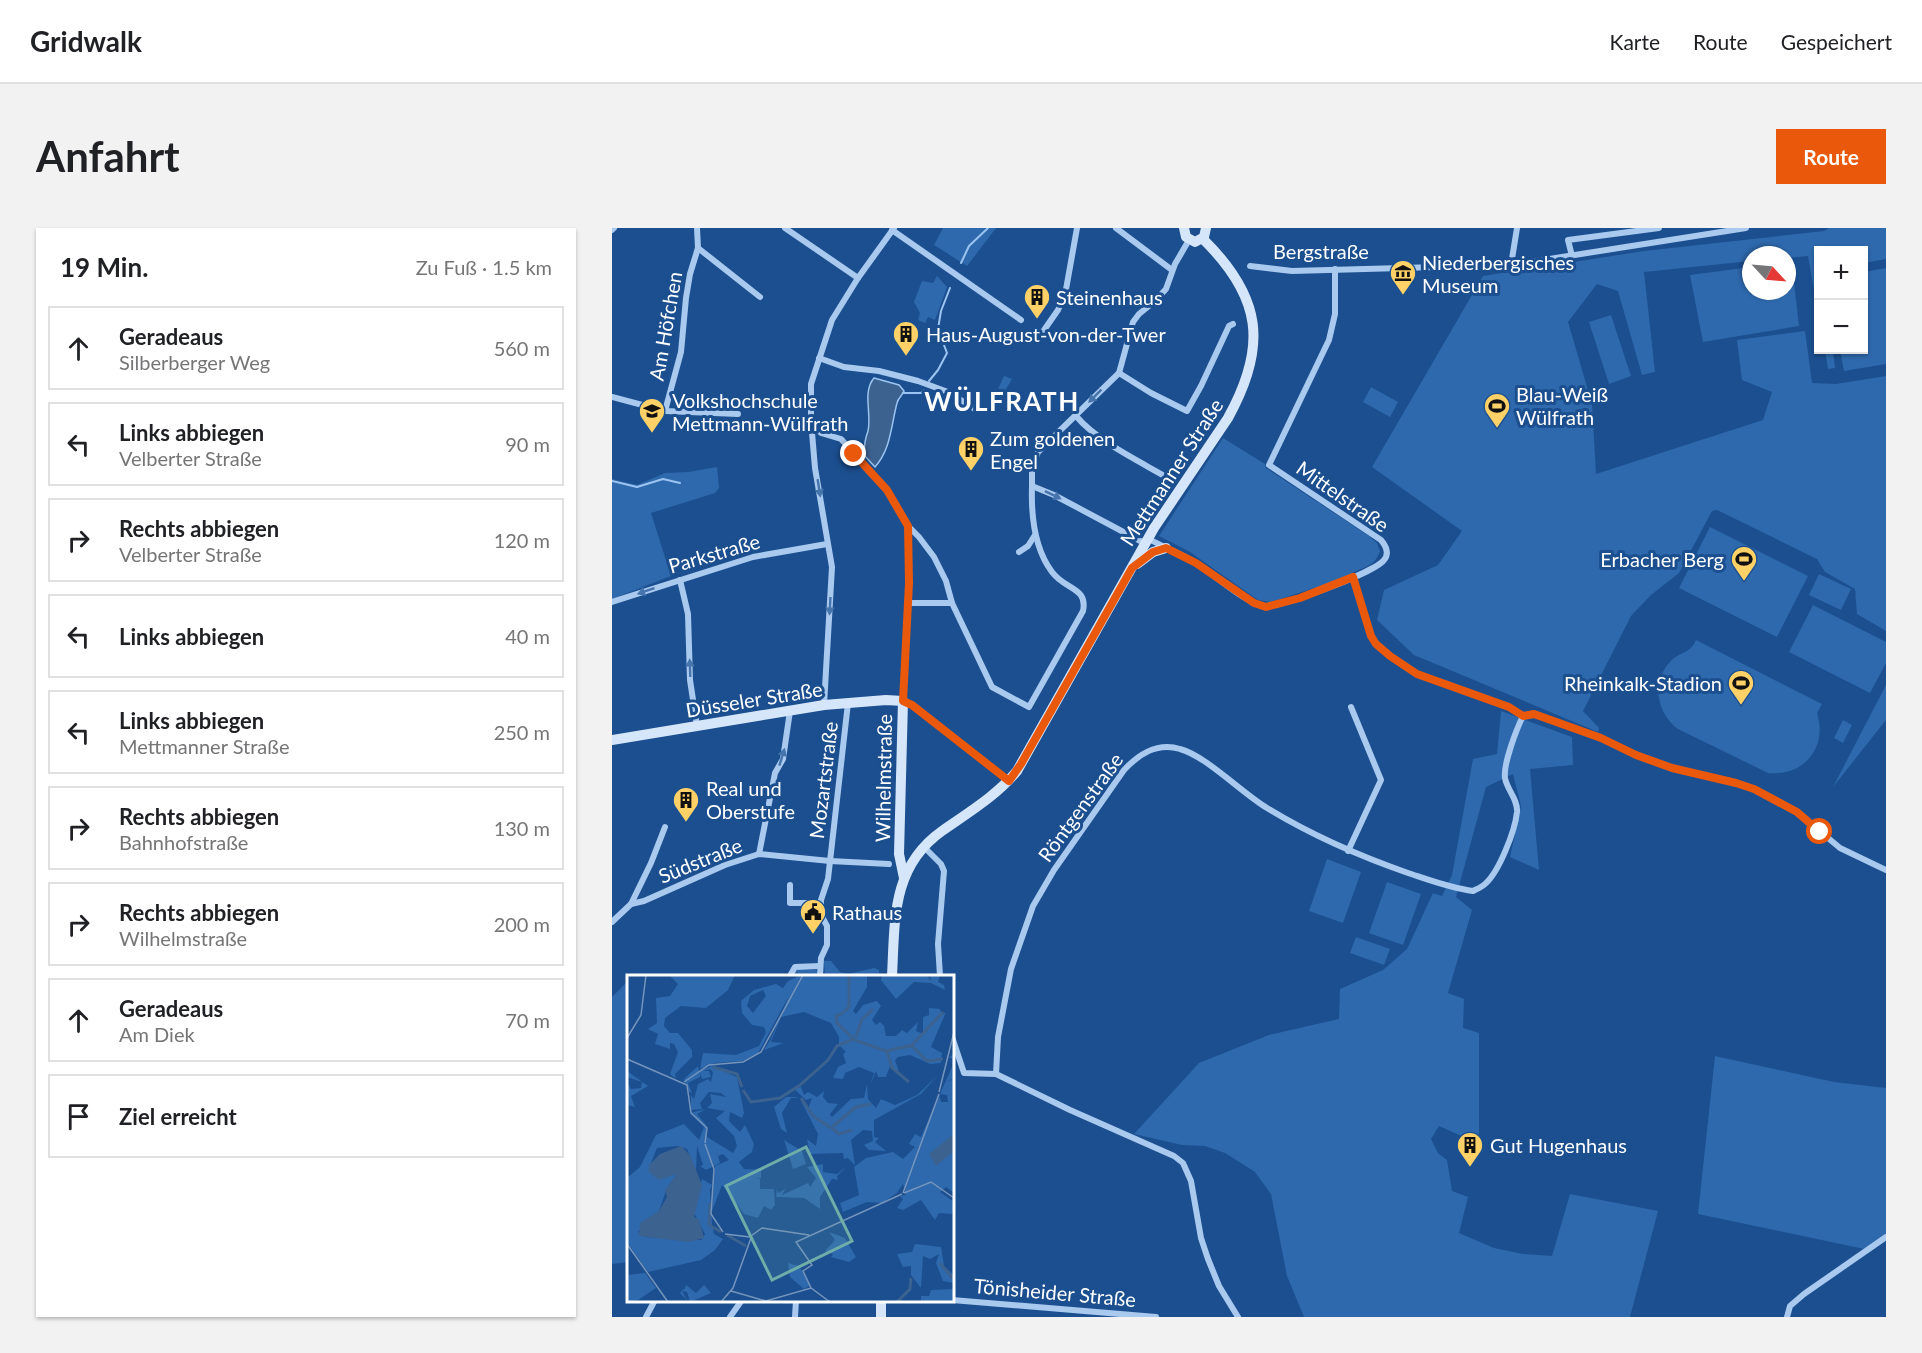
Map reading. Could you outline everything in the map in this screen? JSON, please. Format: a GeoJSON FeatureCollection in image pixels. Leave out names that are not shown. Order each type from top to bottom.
{"type":"FeatureCollection","features":[{"type":"Feature","properties":{"kind":"main road"},"geometry":{"type":"LineString","coordinates":[[1184,228],[1189,240],[1197,242],[1204,233]]}},
{"type":"Feature","properties":{"kind":"main road","name":"Mettmanner Straße"},"geometry":{"type":"LineString","coordinates":[[904,878],[921,851],[939,833],[999,791],[1021,764],[1147,541],[1228,418],[1247,381],[1255,347],[1251,312],[1242,288],[1204,233]]}},
{"type":"Feature","properties":{"kind":"main road"},"geometry":{"type":"LineString","coordinates":[[1132,568],[1153,552],[1166,548]]}},
{"type":"Feature","properties":{"kind":"main road","name":"Düsseler Straße"},"geometry":{"type":"LineString","coordinates":[[612,740],[824,705],[886,700],[903,701]]}},
{"type":"Feature","properties":{"kind":"main road","name":"Wilhelmstraße"},"geometry":{"type":"LineString","coordinates":[[892,975],[896,907],[904,878],[899,854],[903,701]]}},
{"type":"Feature","properties":{"kind":"main road"},"geometry":{"type":"LineString","coordinates":[[899,843],[904,848],[921,851]]}},
{"type":"Feature","properties":{"kind":"main road"},"geometry":{"type":"LineString","coordinates":[[880,1317],[881,1302]]}},
{"type":"Feature","properties":{"kind":"street","name":"Am Höfchen"},"geometry":{"type":"LineString","coordinates":[[665,411],[681,352],[686,295],[698,248],[697,228]]}},
{"type":"Feature","properties":{"kind":"street"},"geometry":{"type":"LineString","coordinates":[[785,228],[858,278]]}},
{"type":"Feature","properties":{"kind":"street"},"geometry":{"type":"LineString","coordinates":[[1042,333],[1065,295],[1077,228]]}},
{"type":"Feature","properties":{"kind":"street"},"geometry":{"type":"LineString","coordinates":[[1116,228],[1172,270]]}},
{"type":"Feature","properties":{"kind":"street"},"geometry":{"type":"LineString","coordinates":[[1511,265],[1517,228]]}},
{"type":"Feature","properties":{"kind":"street"},"geometry":{"type":"LineString","coordinates":[[1572,256],[1568,240],[1659,228]]}},
{"type":"Feature","properties":{"kind":"street","name":"Bergstraße"},"geometry":{"type":"LineString","coordinates":[[1250,266],[1285,271],[1511,265],[1746,228]]}},
{"type":"Feature","properties":{"kind":"street"},"geometry":{"type":"LineString","coordinates":[[824,705],[832,567],[811,422],[812,384],[831,320],[893,229],[1021,320]]}},
{"type":"Feature","properties":{"kind":"street"},"geometry":{"type":"LineString","coordinates":[[811,422],[821,433],[841,439],[887,490],[908,526],[934,557],[946,581],[952,603],[992,687],[1029,707],[1083,611],[1085,601],[1082,594],[1066,586],[1050,570],[1035,535],[1032,468],[1038,452],[1119,373],[1131,328],[1139,314],[1166,289],[1172,270],[1189,240]]}},
{"type":"Feature","properties":{"kind":"street","name":"Am Höfchen"},"geometry":{"type":"LineString","coordinates":[[698,248],[760,297]]}},
{"type":"Feature","properties":{"kind":"street","name":"Mittelstraße"},"geometry":{"type":"LineString","coordinates":[[1335,269],[1335,314],[1329,339],[1269,465],[1381,540],[1387,548],[1384,562],[1353,577]]}},
{"type":"Feature","properties":{"kind":"street"},"geometry":{"type":"LineString","coordinates":[[1119,373],[1186,411],[1193,402],[1229,326],[1233,324]]}},
{"type":"Feature","properties":{"kind":"street"},"geometry":{"type":"LineString","coordinates":[[819,358],[844,368],[879,371],[918,381],[948,392],[975,409]]}},
{"type":"Feature","properties":{"kind":"street"},"geometry":{"type":"LineString","coordinates":[[612,397],[665,411],[738,414]]}},
{"type":"Feature","properties":{"kind":"street"},"geometry":{"type":"LineString","coordinates":[[1076,416],[1100,436],[1168,478]]}},
{"type":"Feature","properties":{"kind":"street"},"geometry":{"type":"LineString","coordinates":[[813,441],[821,433]]}},
{"type":"Feature","properties":{"kind":"street"},"geometry":{"type":"LineString","coordinates":[[1032,486],[1196,563],[1254,603],[1266,607],[1300,598],[1353,577],[1371,636],[1376,644],[1417,674],[1509,707],[1523,716],[1534,714],[1601,738],[1636,755],[1672,768],[1754,789],[1797,812],[1840,848],[1886,870]]}},
{"type":"Feature","properties":{"kind":"street","name":"Wilhelmstraße"},"geometry":{"type":"LineString","coordinates":[[903,701],[908,526]]}},
{"type":"Feature","properties":{"kind":"street"},"geometry":{"type":"LineString","coordinates":[[1018,552],[1028,546],[1035,535]]}},
{"type":"Feature","properties":{"kind":"street","name":"Parkstraße"},"geometry":{"type":"LineString","coordinates":[[612,602],[753,557],[827,544]]}},
{"type":"Feature","properties":{"kind":"street"},"geometry":{"type":"LineString","coordinates":[[680,580],[688,614],[690,680],[698,726]]}},
{"type":"Feature","properties":{"kind":"street"},"geometry":{"type":"LineString","coordinates":[[907,603],[952,603]]}},
{"type":"Feature","properties":{"kind":"street"},"geometry":{"type":"LineString","coordinates":[[903,701],[1009,781]]}},
{"type":"Feature","properties":{"kind":"street","name":"Mozartstraße"},"geometry":{"type":"LineString","coordinates":[[821,903],[828,879],[848,703]]}},
{"type":"Feature","properties":{"kind":"street"},"geometry":{"type":"LineString","coordinates":[[1348,851],[1381,780],[1351,707]]}},
{"type":"Feature","properties":{"kind":"street"},"geometry":{"type":"LineString","coordinates":[[759,854],[776,773],[783,759],[790,711]]}},
{"type":"Feature","properties":{"kind":"street"},"geometry":{"type":"LineString","coordinates":[[902,717],[910,711],[919,711]]}},
{"type":"Feature","properties":{"kind":"street","name":"Röntgenstraße"},"geometry":{"type":"LineString","coordinates":[[996,1074],[998,1037],[1011,969],[1033,906],[1061,860],[1124,770],[1137,757],[1155,748],[1179,749],[1189,753],[1266,808],[1348,851],[1377,863],[1459,889],[1473,891],[1485,885],[1497,869],[1517,812],[1515,799],[1505,777],[1511,746],[1523,716]]}},
{"type":"Feature","properties":{"kind":"street"},"geometry":{"type":"LineString","coordinates":[[612,922],[631,904],[665,827]]}},
{"type":"Feature","properties":{"kind":"street"},"geometry":{"type":"LineString","coordinates":[[921,851],[940,863],[944,871],[938,944],[940,975]]}},
{"type":"Feature","properties":{"kind":"street","name":"Südstraße"},"geometry":{"type":"LineString","coordinates":[[631,904],[725,864],[759,854],[889,864]]}},
{"type":"Feature","properties":{"kind":"street"},"geometry":{"type":"LineString","coordinates":[[790,885],[790,903],[821,903],[820,913],[827,926],[827,945],[821,958],[820,975]]}},
{"type":"Feature","properties":{"kind":"street"},"geometry":{"type":"LineString","coordinates":[[791,975],[795,967],[820,966]]}},
{"type":"Feature","properties":{"kind":"street"},"geometry":{"type":"LineString","coordinates":[[954,1043],[964,1072],[996,1074],[1174,1156],[1183,1163],[1191,1180],[1201,1238],[1208,1259],[1219,1286],[1238,1317]]}},
{"type":"Feature","properties":{"kind":"street"},"geometry":{"type":"LineString","coordinates":[[1787,1317],[1790,1306],[1804,1294],[1886,1237]]}},
{"type":"Feature","properties":{"kind":"street","name":"Tönisheider Straße"},"geometry":{"type":"LineString","coordinates":[[954,1300],[1156,1317]]}},
{"type":"Feature","properties":{"kind":"street"},"geometry":{"type":"LineString","coordinates":[[646,1317],[654,1302]]}},
{"type":"Feature","properties":{"kind":"street"},"geometry":{"type":"LineString","coordinates":[[730,1317],[741,1302]]}},
{"type":"Feature","properties":{"kind":"street"},"geometry":{"type":"LineString","coordinates":[[795,1317],[796,1302]]}},
{"type":"Feature","properties":{"kind":"shaded area"},"geometry":{"type":"Polygon","coordinates":[[[943,228],[996,228],[967,266],[934,245],[943,228]]]}},
{"type":"Feature","properties":{"kind":"shaded area"},"geometry":{"type":"Polygon","coordinates":[[[1829,228],[1886,228],[1886,259],[1868,262],[1868,246],[1814,246],[1814,290],[1808,256],[1796,257],[1796,246],[1742,246],[1742,262],[1644,272],[1655,372],[1642,375],[1618,291],[1597,284],[1568,322],[1592,404],[1596,474],[1763,420],[1772,392],[1742,380],[1737,340],[1805,331],[1812,383],[1836,384],[1886,376],[1886,631],[1857,614],[1855,589],[1825,572],[1817,559],[1717,510],[1712,511],[1679,573],[1651,595],[1631,616],[1583,711],[1599,728],[1598,732],[1414,655],[1377,620],[1384,590],[1438,565],[1462,531],[1372,467],[1483,276],[1644,251],[1824,231],[1829,228]]]}},
{"type":"Feature","properties":{"kind":"shaded area"},"geometry":{"type":"Polygon","coordinates":[[[1742,268],[1742,300],[1796,300],[1799,326],[1703,342],[1690,275],[1742,268]]]}},
{"type":"Feature","properties":{"kind":"shaded area"},"geometry":{"type":"Polygon","coordinates":[[[1886,268],[1886,364],[1844,371],[1841,354],[1868,354],[1868,271],[1886,268]]]}},
{"type":"Feature","properties":{"kind":"shaded area"},"geometry":{"type":"Polygon","coordinates":[[[937,276],[947,287],[935,320],[928,317],[925,323],[918,320],[920,313],[914,302],[922,281],[933,283],[937,276]]]}},
{"type":"Feature","properties":{"kind":"shaded area"},"geometry":{"type":"Polygon","coordinates":[[[1611,315],[1631,376],[1609,384],[1589,322],[1611,315]]]}},
{"type":"Feature","properties":{"kind":"shaded area"},"geometry":{"type":"Polygon","coordinates":[[[1826,354],[1833,354],[1835,368],[1828,369],[1826,354]]]}},
{"type":"Feature","properties":{"kind":"shaded area"},"geometry":{"type":"Polygon","coordinates":[[[1004,376],[1012,379],[1006,389],[1008,393],[1012,393],[1009,398],[1011,403],[1004,403],[994,398],[1004,376]]]}},
{"type":"Feature","properties":{"kind":"shaded area"},"geometry":{"type":"Polygon","coordinates":[[[874,378],[899,385],[904,391],[898,401],[884,453],[875,467],[864,455],[869,424],[868,396],[870,384],[874,378]]]}},
{"type":"Feature","properties":{"kind":"shaded area"},"geometry":{"type":"Polygon","coordinates":[[[1371,387],[1398,402],[1390,417],[1363,402],[1371,387]]]}},
{"type":"Feature","properties":{"kind":"shaded area"},"geometry":{"type":"Polygon","coordinates":[[[1223,438],[1265,464],[1266,468],[1369,536],[1377,543],[1380,551],[1374,562],[1348,577],[1271,602],[1258,600],[1190,552],[1159,536],[1223,438]]]}},
{"type":"Feature","properties":{"kind":"shaded area"},"geometry":{"type":"Polygon","coordinates":[[[717,467],[719,488],[715,493],[651,513],[671,576],[612,599],[612,479],[637,485],[665,473],[717,467]]]}},
{"type":"Feature","properties":{"kind":"shaded area","name":"Erbacher Berg"},"geometry":{"type":"Polygon","coordinates":[[[1710,527],[1808,576],[1777,637],[1679,588],[1710,527]]]}},
{"type":"Feature","properties":{"kind":"shaded area"},"geometry":{"type":"Polygon","coordinates":[[[1819,574],[1851,589],[1841,610],[1809,595],[1819,574]]]}},
{"type":"Feature","properties":{"kind":"shaded area"},"geometry":{"type":"Polygon","coordinates":[[[1813,605],[1886,642],[1886,663],[1870,693],[1789,652],[1813,605]]]}},
{"type":"Feature","properties":{"kind":"shaded area","name":"Rheinkalk-Stadion"},"geometry":{"type":"Polygon","coordinates":[[[1696,640],[1822,704],[1817,713],[1820,726],[1816,748],[1802,765],[1781,773],[1768,773],[1678,729],[1671,722],[1661,706],[1659,687],[1661,678],[1671,661],[1691,648],[1696,640]]]}},
{"type":"Feature","properties":{"kind":"shaded area"},"geometry":{"type":"Polygon","coordinates":[[[1886,685],[1886,720],[1833,787],[1886,685]]]}},
{"type":"Feature","properties":{"kind":"shaded area"},"geometry":{"type":"Polygon","coordinates":[[[1501,711],[1572,737],[1573,765],[1530,769],[1539,870],[1510,857],[1521,806],[1513,774],[1486,787],[1456,897],[1472,910],[1448,993],[1464,999],[1463,1028],[1479,1033],[1479,1144],[1439,1126],[1431,1139],[1438,1153],[1447,1160],[1452,1191],[1468,1197],[1459,1233],[1494,1248],[1523,1254],[1552,1256],[1570,1194],[1658,1211],[1630,1317],[1304,1317],[1287,1276],[1271,1194],[1255,1172],[1225,1153],[1205,1146],[1182,1145],[1134,1134],[1199,1063],[1269,1035],[1339,1019],[1340,989],[1383,970],[1407,949],[1433,893],[1442,896],[1452,875],[1473,759],[1497,754],[1501,711]]]}},
{"type":"Feature","properties":{"kind":"shaded area"},"geometry":{"type":"Polygon","coordinates":[[[1843,720],[1852,725],[1843,743],[1834,738],[1843,720]]]}},
{"type":"Feature","properties":{"kind":"shaded area"},"geometry":{"type":"Polygon","coordinates":[[[1327,859],[1361,872],[1343,923],[1309,911],[1327,859]]]}},
{"type":"Feature","properties":{"kind":"shaded area"},"geometry":{"type":"Polygon","coordinates":[[[1387,882],[1421,894],[1403,945],[1369,933],[1387,882]]]}},
{"type":"Feature","properties":{"kind":"shaded area"},"geometry":{"type":"Polygon","coordinates":[[[1356,937],[1390,949],[1384,965],[1350,953],[1356,937]]]}},
{"type":"Feature","properties":{"kind":"shaded area"},"geometry":{"type":"Polygon","coordinates":[[[824,961],[831,961],[840,972],[848,974],[874,968],[879,970],[879,975],[825,975],[824,961]]]}},
{"type":"Feature","properties":{"kind":"shaded area"},"geometry":{"type":"Polygon","coordinates":[[[798,969],[816,970],[819,973],[818,975],[795,975],[798,969]]]}},
{"type":"Feature","properties":{"kind":"shaded area"},"geometry":{"type":"Polygon","coordinates":[[[627,982],[627,1262],[612,1264],[612,997],[627,982]]]}},
{"type":"Feature","properties":{"kind":"shaded area"},"geometry":{"type":"Polygon","coordinates":[[[1715,1056],[1834,1082],[1886,1088],[1886,1234],[1864,1249],[1698,1214],[1715,1056]]]}},
{"type":"Feature","properties":{"kind":"waterway"},"geometry":{"type":"LineString","coordinates":[[961,263],[969,246],[988,228]]}},
{"type":"Feature","properties":{"kind":"waterway"},"geometry":{"type":"LineString","coordinates":[[929,381],[947,353],[938,329],[941,311],[950,288]]}},
{"type":"Feature","properties":{"kind":"waterway"},"geometry":{"type":"LineString","coordinates":[[903,393],[921,393],[924,390]]}},
{"type":"Feature","properties":{"kind":"waterway"},"geometry":{"type":"LineString","coordinates":[[612,481],[637,487],[663,479],[680,483]]}},
{"type":"Feature","properties":{"kind":"place","name":"Niederbergisches Museum"},"geometry":{"type":"Point","coordinates":[1403,296]}},
{"type":"Feature","properties":{"kind":"place","name":"Steinenhaus"},"geometry":{"type":"Point","coordinates":[1037,320]}},
{"type":"Feature","properties":{"kind":"place","name":"Haus-August-von-der-Twer"},"geometry":{"type":"Point","coordinates":[906,357]}},
{"type":"Feature","properties":{"kind":"place","name":"Blau-Weiß Wülfrath"},"geometry":{"type":"Point","coordinates":[1497,429]}},
{"type":"Feature","properties":{"kind":"place","name":"Volkshochschule Mettmann-Wülfrath"},"geometry":{"type":"Point","coordinates":[652,434]}},
{"type":"Feature","properties":{"kind":"place","name":"Zum goldenen Engel"},"geometry":{"type":"Point","coordinates":[971,472]}},
{"type":"Feature","properties":{"kind":"place","name":"Erbacher Berg"},"geometry":{"type":"Point","coordinates":[1744,582]}},
{"type":"Feature","properties":{"kind":"place","name":"Rheinkalk-Stadion"},"geometry":{"type":"Point","coordinates":[1741,706]}},
{"type":"Feature","properties":{"kind":"place","name":"Real und Oberstufe"},"geometry":{"type":"Point","coordinates":[686,823]}},
{"type":"Feature","properties":{"kind":"place","name":"Rathaus"},"geometry":{"type":"Point","coordinates":[813,935]}},
{"type":"Feature","properties":{"kind":"place","name":"Gut Hugenhaus"},"geometry":{"type":"Point","coordinates":[1470,1168]}},
{"type":"Feature","properties":{"kind":"district","name":"WÜLFRATH"},"geometry":{"type":"Point","coordinates":[1002,401]}},
{"type":"Feature","properties":{"kind":"route"},"geometry":{"type":"LineString","coordinates":[[854,454],[887,490],[908,526],[909,583],[903,701],[912,705],[1009,781],[1052,711],[1132,568],[1153,552],[1166,548],[1214,574],[1254,603],[1266,607],[1300,598],[1353,577],[1371,636],[1376,644],[1417,674],[1509,707],[1523,716],[1534,714],[1601,738],[1636,755],[1672,768],[1754,789],[1797,812],[1820,832]]}}]}
